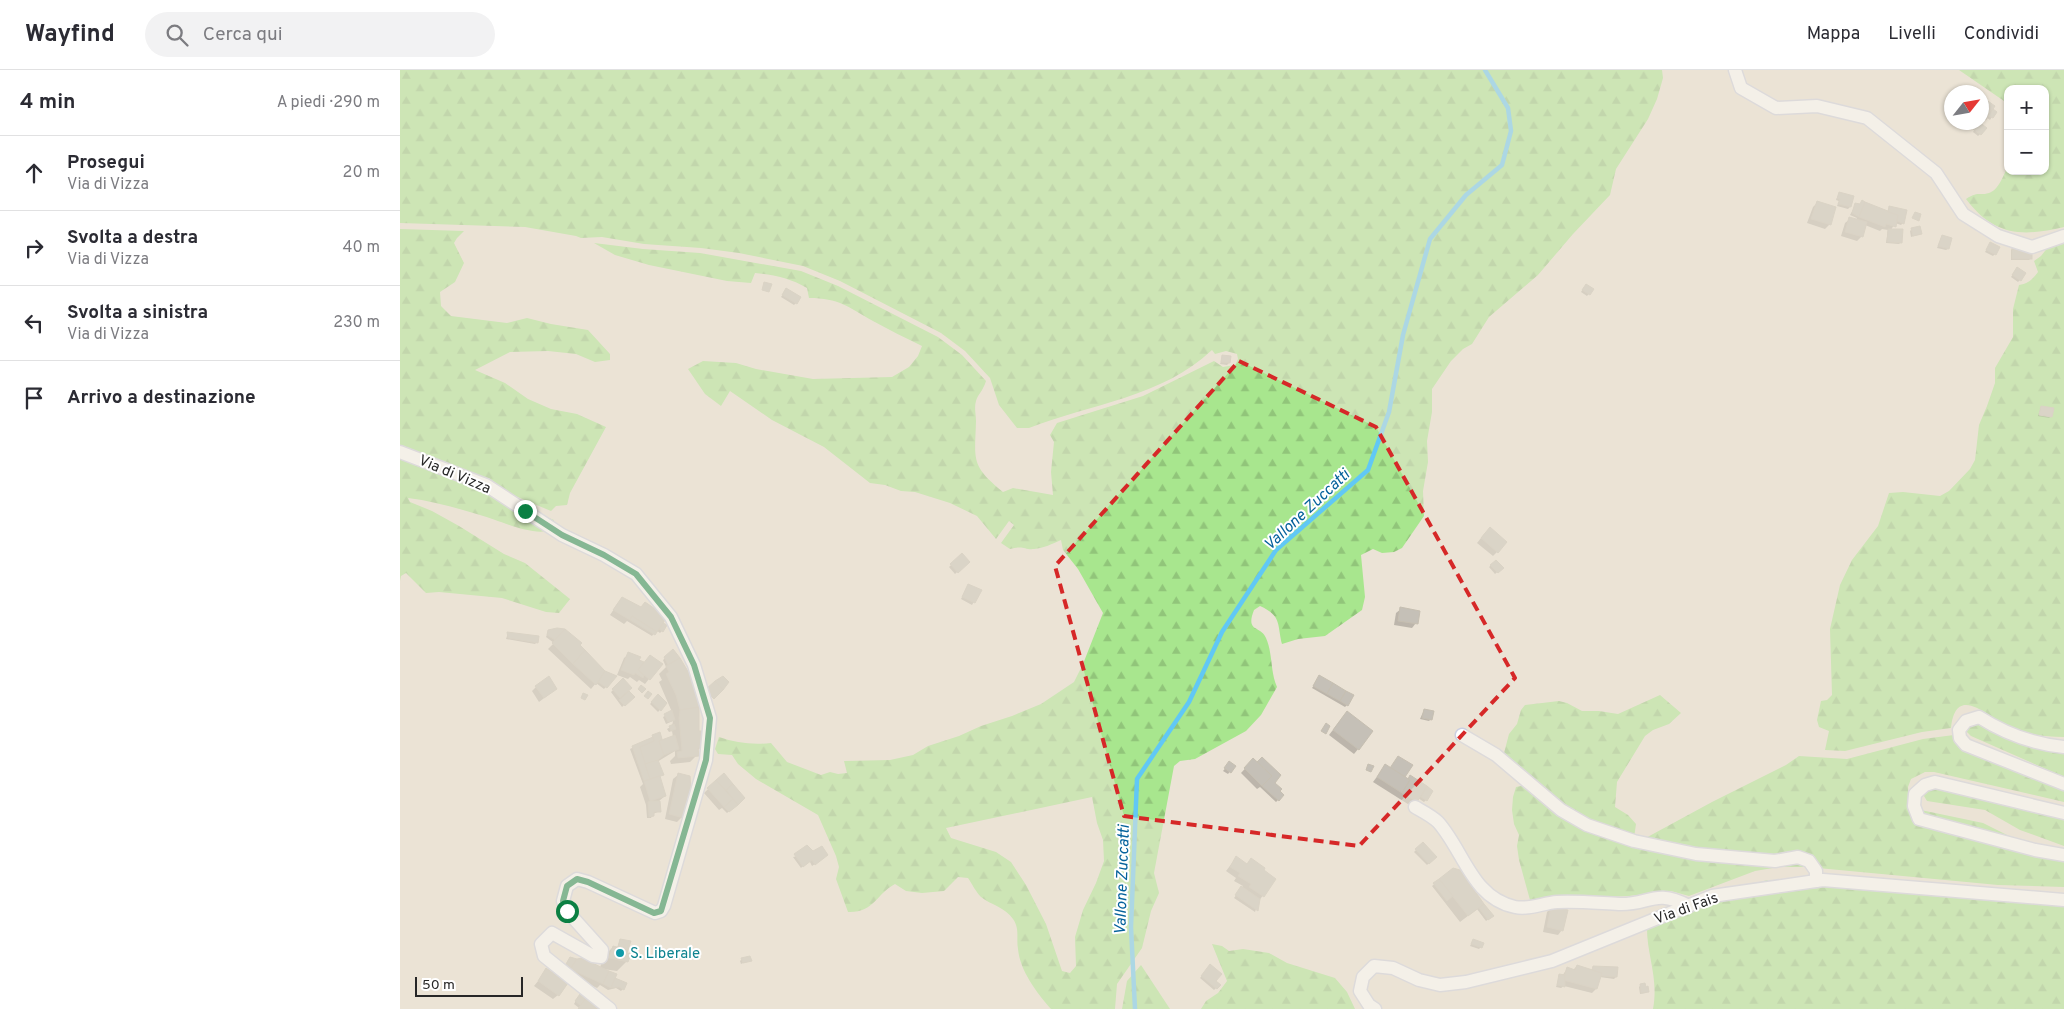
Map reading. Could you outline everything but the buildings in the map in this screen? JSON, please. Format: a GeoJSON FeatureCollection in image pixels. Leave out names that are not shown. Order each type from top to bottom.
{"type":"FeatureCollection","features":[{"type":"Feature","properties":{"kind":"street"},"geometry":{"type":"LineString","coordinates":[[1735,70],[1741,88],[1776,108],[1817,106],[1867,118],[1936,173],[1962,214],[1998,236],[2032,247],[2064,236]]}},
{"type":"Feature","properties":{"kind":"street","name":"Via di Vizza"},"geometry":{"type":"LineString","coordinates":[[400,452],[486,484],[562,535],[604,555],[636,574],[671,617],[694,665],[710,718],[706,760],[664,906],[661,911],[654,913],[588,882],[577,879],[567,886],[563,901],[567,911],[602,950],[601,957],[593,956],[552,933],[541,944],[544,956],[610,1009]]}},
{"type":"Feature","properties":{"kind":"street"},"geometry":{"type":"LineString","coordinates":[[2064,747],[2045,746],[1996,728],[1979,717],[1966,721],[1959,730],[1960,738],[1966,745],[2064,784]]}},
{"type":"Feature","properties":{"kind":"street"},"geometry":{"type":"LineString","coordinates":[[1462,735],[1496,755],[1561,810],[1587,825],[1634,841],[1696,854],[1766,860],[1798,858],[1809,861],[1816,871],[1816,881]]}},
{"type":"Feature","properties":{"kind":"street"},"geometry":{"type":"LineString","coordinates":[[2064,813],[1936,782],[1925,785],[1915,794],[1914,806],[1919,818],[2035,850],[2064,855]]}},
{"type":"Feature","properties":{"kind":"street"},"geometry":{"type":"LineString","coordinates":[[1415,807],[1437,820],[1487,894],[1500,902],[1516,907],[1531,907],[1555,902],[1621,904],[1662,896],[1676,899],[1689,906]]}},
{"type":"Feature","properties":{"kind":"street","name":"Via di Fais"},"geometry":{"type":"LineString","coordinates":[[1376,1009],[1369,1005],[1360,991],[1363,977],[1374,966],[1393,968],[1419,980],[1440,985],[1466,982],[1552,961],[1712,896],[1823,880],[2064,900]]}},
{"type":"Feature","properties":{"kind":"highlighted area"},"geometry":{"type":"Polygon","coordinates":[[[1239,361],[1376,427],[1515,678],[1359,846],[1124,816],[1055,566],[1239,361]]]}},
{"type":"Feature","properties":{"kind":"green space"},"geometry":{"type":"Polygon","coordinates":[[[400,70],[1662,70],[1663,78],[1657,99],[1648,119],[1616,169],[1610,195],[1538,275],[1489,317],[1472,344],[1463,349],[1451,361],[1432,389],[1432,412],[1427,441],[1428,462],[1423,491],[1424,516],[1402,548],[1394,552],[1382,553],[1373,549],[1361,555],[1365,597],[1362,610],[1325,636],[1298,639],[1282,644],[1279,626],[1272,613],[1260,606],[1254,610],[1251,622],[1266,638],[1277,687],[1261,715],[1246,731],[1195,759],[1180,761],[1174,766],[1154,873],[1159,893],[1151,911],[1142,948],[1117,984],[1115,1009],[1051,1009],[1035,989],[1022,965],[1019,957],[1017,930],[1013,919],[1002,909],[981,897],[968,878],[958,877],[944,891],[922,893],[906,891],[895,884],[864,909],[848,912],[836,879],[839,867],[836,856],[818,815],[756,779],[738,764],[732,755],[718,754],[715,749],[719,737],[745,743],[771,743],[787,762],[821,775],[830,772],[838,774],[847,773],[844,761],[890,760],[913,755],[928,746],[1041,704],[1074,682],[1103,613],[1078,569],[1063,550],[1061,540],[1038,548],[1018,547],[1010,549],[1001,543],[1014,525],[1009,521],[996,539],[977,516],[950,503],[915,492],[901,491],[885,485],[870,483],[824,447],[772,420],[730,391],[721,406],[705,394],[688,369],[703,361],[736,363],[756,369],[813,379],[892,377],[909,367],[918,356],[922,346],[843,304],[819,298],[809,298],[807,288],[788,279],[755,273],[751,283],[727,281],[649,265],[615,255],[594,243],[700,253],[801,271],[838,286],[938,337],[962,355],[986,381],[975,403],[975,453],[980,468],[985,475],[1003,492],[1013,488],[1053,495],[1051,472],[1054,442],[1050,435],[1057,423],[1143,396],[1214,361],[1223,367],[1235,365],[1238,359],[1237,354],[1226,351],[1215,354],[1212,350],[1193,366],[1149,389],[1029,428],[1017,428],[999,405],[990,378],[965,351],[941,333],[840,281],[803,266],[739,253],[644,244],[602,237],[581,238],[525,227],[400,223],[400,70]],[[1092,797],[946,828],[951,838],[996,852],[1011,862],[1026,885],[1046,924],[1062,971],[1070,973],[1076,966],[1075,937],[1083,910],[1104,861],[1103,840],[1097,823],[1092,797]]]}},
{"type":"Feature","properties":{"kind":"green space"},"geometry":{"type":"Polygon","coordinates":[[[1959,70],[2064,70],[2064,227],[2035,232],[2010,231],[1998,227],[1987,220],[1966,199],[1974,195],[1989,193],[1998,186],[2004,175],[2049,175],[2049,85],[2004,85],[2004,101],[1989,91],[1989,85],[1981,85],[1959,70]]]}},
{"type":"Feature","properties":{"kind":"green space"},"geometry":{"type":"Polygon","coordinates":[[[400,229],[464,231],[454,243],[464,263],[455,282],[440,292],[441,306],[451,316],[507,323],[527,318],[588,330],[610,354],[610,360],[595,362],[576,354],[548,351],[510,352],[475,370],[505,383],[528,399],[551,409],[577,414],[606,427],[570,493],[567,505],[556,506],[551,511],[400,448],[400,229]]]}},
{"type":"Feature","properties":{"kind":"green space"},"geometry":{"type":"Polygon","coordinates":[[[2064,236],[2064,737],[2016,731],[1975,707],[1967,705],[1960,707],[1954,714],[1951,728],[1922,732],[1845,751],[1825,750],[1829,731],[1819,727],[1817,720],[1821,701],[1827,700],[1832,695],[1830,629],[1840,585],[1852,560],[1878,526],[1889,493],[1903,492],[1940,496],[1949,491],[1970,469],[1975,460],[1979,425],[1995,383],[1995,368],[2013,337],[2013,309],[2019,285],[2028,282],[2034,277],[2038,272],[2034,261],[2041,256],[2052,242],[2064,236]]]}},
{"type":"Feature","properties":{"kind":"green space"},"geometry":{"type":"Polygon","coordinates":[[[400,456],[554,520],[551,530],[543,532],[525,530],[453,507],[408,498],[410,502],[432,511],[504,554],[525,563],[570,599],[559,613],[546,612],[502,598],[439,592],[426,593],[406,573],[401,576],[400,581],[400,456]]]}},
{"type":"Feature","properties":{"kind":"green space"},"geometry":{"type":"Polygon","coordinates":[[[1660,695],[1681,713],[1669,724],[1653,730],[1645,736],[1617,782],[1615,807],[1628,815],[1636,824],[1634,838],[1577,815],[1531,779],[1504,753],[1509,734],[1517,724],[1521,710],[1525,705],[1559,701],[1582,711],[1618,714],[1660,695]]]}},
{"type":"Feature","properties":{"kind":"green space"},"geometry":{"type":"Polygon","coordinates":[[[1980,723],[2009,738],[2064,749],[2064,777],[1971,736],[1966,731],[1967,724],[1980,723]]]}},
{"type":"Feature","properties":{"kind":"green space"},"geometry":{"type":"Polygon","coordinates":[[[1954,735],[2064,788],[2064,802],[1934,772],[1925,772],[1911,779],[1908,787],[1909,802],[1916,809],[1983,823],[2029,846],[2064,858],[2064,887],[1998,885],[1818,868],[1779,855],[1750,855],[1642,840],[1786,765],[1799,756],[1847,759],[1923,739],[1954,735]]]}},
{"type":"Feature","properties":{"kind":"green space"},"geometry":{"type":"Polygon","coordinates":[[[1526,785],[1613,840],[1801,862],[1806,867],[1779,867],[1755,871],[1689,896],[1671,891],[1629,896],[1530,900],[1519,860],[1517,846],[1519,835],[1514,824],[1512,810],[1516,787],[1526,785]]]}},
{"type":"Feature","properties":{"kind":"green space"},"geometry":{"type":"Polygon","coordinates":[[[1926,787],[2064,814],[2064,846],[2020,830],[1985,810],[1927,801],[1924,796],[1926,787]]]}},
{"type":"Feature","properties":{"kind":"green space"},"geometry":{"type":"Polygon","coordinates":[[[1767,880],[1773,884],[2064,900],[2064,1009],[1653,1009],[1654,986],[1647,924],[1767,880]]]}},
{"type":"Feature","properties":{"kind":"green space"},"geometry":{"type":"Polygon","coordinates":[[[1212,944],[1222,946],[1229,951],[1243,949],[1269,953],[1287,963],[1335,978],[1347,992],[1355,1009],[1201,1009],[1206,1001],[1218,993],[1227,981],[1212,944]]]}},
{"type":"Feature","properties":{"kind":"green space"},"geometry":{"type":"Polygon","coordinates":[[[1141,965],[1170,1009],[1122,1009],[1127,981],[1141,965]]]}},
{"type":"Feature","properties":{"kind":"waterway","name":"Vallone Zuccatti"},"geometry":{"type":"LineString","coordinates":[[1135,1009],[1131,927],[1137,779],[1189,702],[1222,632],[1276,550],[1368,470],[1389,412],[1403,335],[1430,239],[1466,195],[1502,165],[1511,131],[1508,108],[1485,70]]}},
{"type":"Feature","properties":{"kind":"place","name":"S. Liberale"},"geometry":{"type":"Point","coordinates":[620,953]}},
{"type":"Feature","properties":{"kind":"route"},"geometry":{"type":"LineString","coordinates":[[525,511],[562,535],[604,555],[636,574],[666,608],[671,617],[694,665],[710,718],[706,760],[661,911],[654,913],[588,882],[577,879],[567,886],[563,901],[567,911]]}}]}
